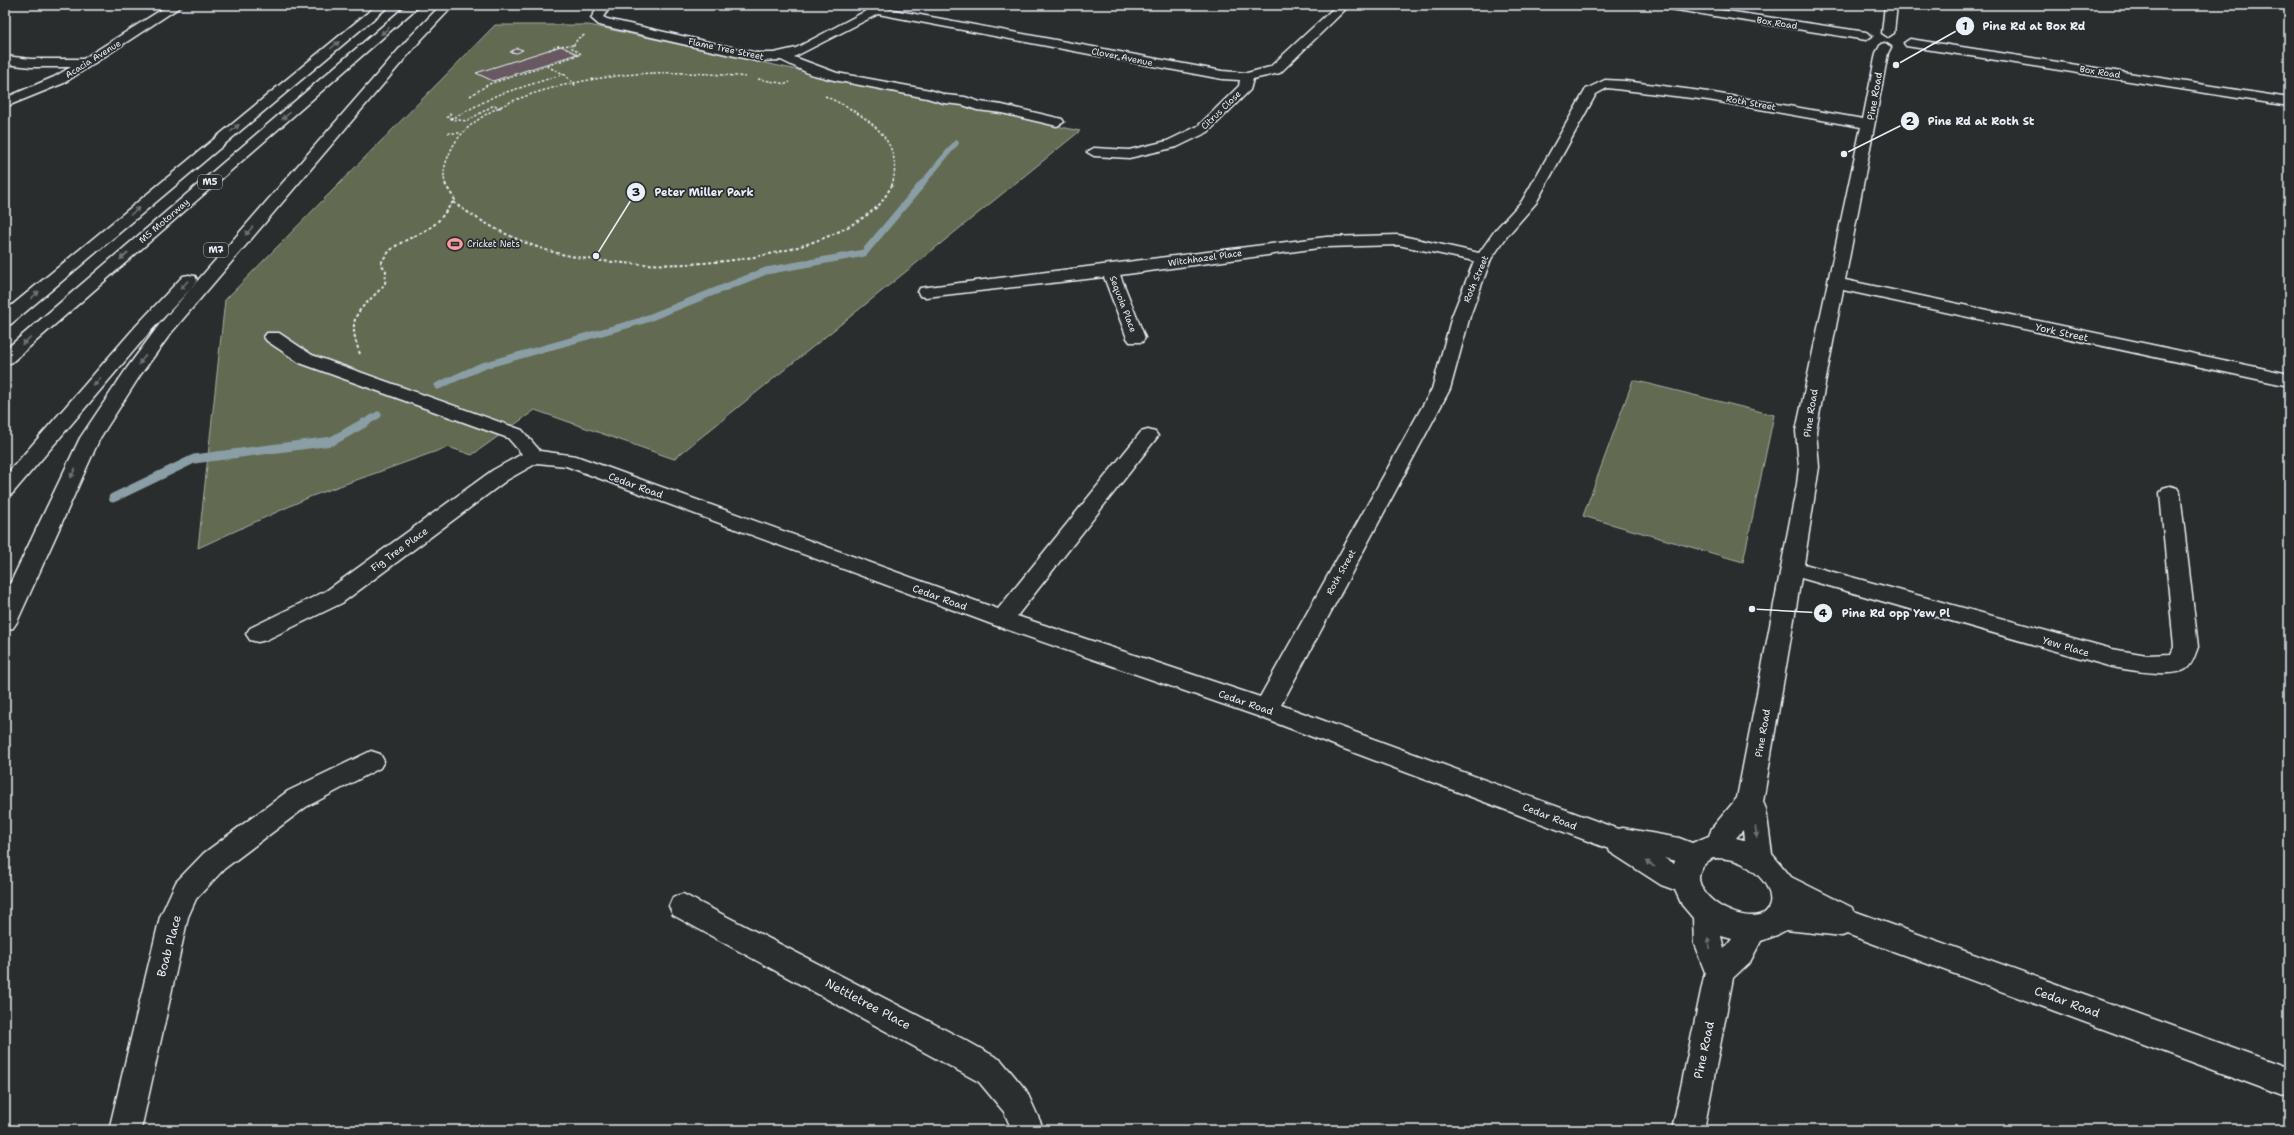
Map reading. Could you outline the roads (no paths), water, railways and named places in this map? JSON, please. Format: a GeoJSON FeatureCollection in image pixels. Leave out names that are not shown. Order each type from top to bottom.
{"type":"FeatureCollection","features":[{"type":"Feature","properties":{"kind":"main road","name":"Acacia Avenue"},"geometry":{"type":"LineString","coordinates":[[5,103],[59,80],[88,63],[177,5]]}},
{"type":"Feature","properties":{"kind":"main road","name":"M5"},"geometry":{"type":"LineString","coordinates":[[5,320],[384,5]]}},
{"type":"Feature","properties":{"kind":"main road","name":"M5 Motorway"},"geometry":{"type":"LineString","coordinates":[[5,359],[414,5]]}},
{"type":"Feature","properties":{"kind":"main road"},"geometry":{"type":"LineString","coordinates":[[5,622],[20,586],[90,438],[133,372],[165,329],[421,32],[448,5]]}},
{"type":"Feature","properties":{"kind":"main road","name":"Flame Tree Street"},"geometry":{"type":"LineString","coordinates":[[606,5],[598,14],[597,18],[603,22],[757,57],[784,57],[800,51],[881,7]]}},
{"type":"Feature","properties":{"kind":"main road","name":"Clover Avenue"},"geometry":{"type":"LineString","coordinates":[[881,7],[1222,75],[1247,77],[1275,70],[1344,5]]}},
{"type":"Feature","properties":{"kind":"main road","name":"Box Road"},"geometry":{"type":"LineString","coordinates":[[1664,5],[1866,36],[1872,42],[1896,43],[2289,102]]}},
{"type":"Feature","properties":{"kind":"main road","name":"Pine Road"},"geometry":{"type":"LineString","coordinates":[[1757,858],[1759,851],[1753,809],[1749,806],[1809,467],[1806,430],[1869,124],[1882,53],[1896,43],[1891,5]]}},
{"type":"Feature","properties":{"kind":"main road","name":"M7"},"geometry":{"type":"LineString","coordinates":[[5,489],[142,330],[421,32]]}},
{"type":"Feature","properties":{"kind":"main road"},"geometry":{"type":"LineString","coordinates":[[784,57],[803,68],[831,75],[930,94],[944,99],[965,101],[977,106],[1002,108],[1057,122]]}},
{"type":"Feature","properties":{"kind":"main road"},"geometry":{"type":"LineString","coordinates":[[5,60],[31,63],[88,63]]}},
{"type":"Feature","properties":{"kind":"main road","name":"Citrus Close"},"geometry":{"type":"LineString","coordinates":[[1094,152],[1129,154],[1178,141],[1203,129],[1245,87],[1247,77]]}},
{"type":"Feature","properties":{"kind":"main road","name":"Roth Street"},"geometry":{"type":"LineString","coordinates":[[1266,709],[1441,389],[1460,316],[1483,259],[1502,232],[1528,203],[1591,92],[1605,84],[1708,96],[1869,124]]}},
{"type":"Feature","properties":{"kind":"main road","name":"Witchhazel Place"},"geometry":{"type":"LineString","coordinates":[[926,292],[970,289],[1326,242],[1398,240],[1426,244],[1483,259]]}},
{"type":"Feature","properties":{"kind":"main road","name":"Sequoia Place"},"geometry":{"type":"LineString","coordinates":[[1110,271],[1136,338]]}},
{"type":"Feature","properties":{"kind":"main road","name":"York Street"},"geometry":{"type":"LineString","coordinates":[[1836,283],[2289,380]]}},
{"type":"Feature","properties":{"kind":"main road"},"geometry":{"type":"LineString","coordinates":[[273,337],[306,359],[511,432],[525,444],[534,456]]}},
{"type":"Feature","properties":{"kind":"main road"},"geometry":{"type":"LineString","coordinates":[[1002,619],[1148,436]]}},
{"type":"Feature","properties":{"kind":"main road","name":"Cedar Road"},"geometry":{"type":"LineString","coordinates":[[534,456],[569,460],[1002,619],[1266,709],[1619,841],[1620,844],[1671,877],[1688,869]]}},
{"type":"Feature","properties":{"kind":"main road","name":"Fig Tree Place"},"geometry":{"type":"LineString","coordinates":[[258,634],[334,597],[500,475],[534,456]]}},
{"type":"Feature","properties":{"kind":"main road","name":"Yew Place"},"geometry":{"type":"LineString","coordinates":[[1791,568],[2112,658],[2147,664],[2177,663],[2182,658],[2186,647],[2170,494]]}},
{"type":"Feature","properties":{"kind":"main road","name":"Boab Place"},"geometry":{"type":"LineString","coordinates":[[125,1130],[174,917],[186,891],[214,861],[297,799],[371,761]]}},
{"type":"Feature","properties":{"kind":"main road"},"geometry":{"type":"LineString","coordinates":[[1721,846],[1722,836],[1746,806],[1749,806]]}},
{"type":"Feature","properties":{"kind":"main road"},"geometry":{"type":"LineString","coordinates":[[1721,846],[1739,850],[1757,858],[1771,871],[1782,886],[1785,902],[1781,915],[1774,923],[1764,928],[1751,929],[1729,925],[1708,914],[1692,898],[1688,869],[1709,847],[1721,846]]}},
{"type":"Feature","properties":{"kind":"main road","name":"Cedar Road"},"geometry":{"type":"LineString","coordinates":[[1782,886],[1792,888],[1843,917],[1844,920],[2289,1083]]}},
{"type":"Feature","properties":{"kind":"main road","name":"Nettletree Place"},"geometry":{"type":"LineString","coordinates":[[683,906],[956,1051],[990,1071],[1015,1101],[1028,1130]]}},
{"type":"Feature","properties":{"kind":"main road"},"geometry":{"type":"LineString","coordinates":[[1708,914],[1705,923],[1712,957],[1714,964],[1720,970],[1728,967],[1749,938],[1751,929]]}},
{"type":"Feature","properties":{"kind":"main road","name":"Cedar Road"},"geometry":{"type":"LineString","coordinates":[[1781,915],[1791,920],[1842,923],[1844,920]]}},
{"type":"Feature","properties":{"kind":"main road","name":"Pine Road"},"geometry":{"type":"LineString","coordinates":[[1688,1130],[1720,970]]}},
{"type":"Feature","properties":{"kind":"waterway"},"geometry":{"type":"LineString","coordinates":[[921,185],[956,143]]}},
{"type":"Feature","properties":{"kind":"waterway"},"geometry":{"type":"LineString","coordinates":[[438,386],[482,366],[641,321],[766,271],[864,253],[922,184]]}},
{"type":"Feature","properties":{"kind":"waterway"},"geometry":{"type":"LineString","coordinates":[[363,424],[378,415]]}},
{"type":"Feature","properties":{"kind":"waterway"},"geometry":{"type":"LineString","coordinates":[[113,498],[194,459],[332,441],[364,423]]}},
{"type":"Feature","properties":{"kind":"place","name":"Pine Rd at Box Rd"},"geometry":{"type":"Point","coordinates":[1896,65]}},
{"type":"Feature","properties":{"kind":"place","name":"Pine Rd at Roth St"},"geometry":{"type":"Point","coordinates":[1844,154]}},
{"type":"Feature","properties":{"kind":"place","name":"Cricket Nets"},"geometry":{"type":"Point","coordinates":[455,244]}},
{"type":"Feature","properties":{"kind":"place","name":"Peter Miller Park"},"geometry":{"type":"Point","coordinates":[596,256]}},
{"type":"Feature","properties":{"kind":"place","name":"Pine Rd opp Yew Pl"},"geometry":{"type":"Point","coordinates":[1752,609]}}]}
